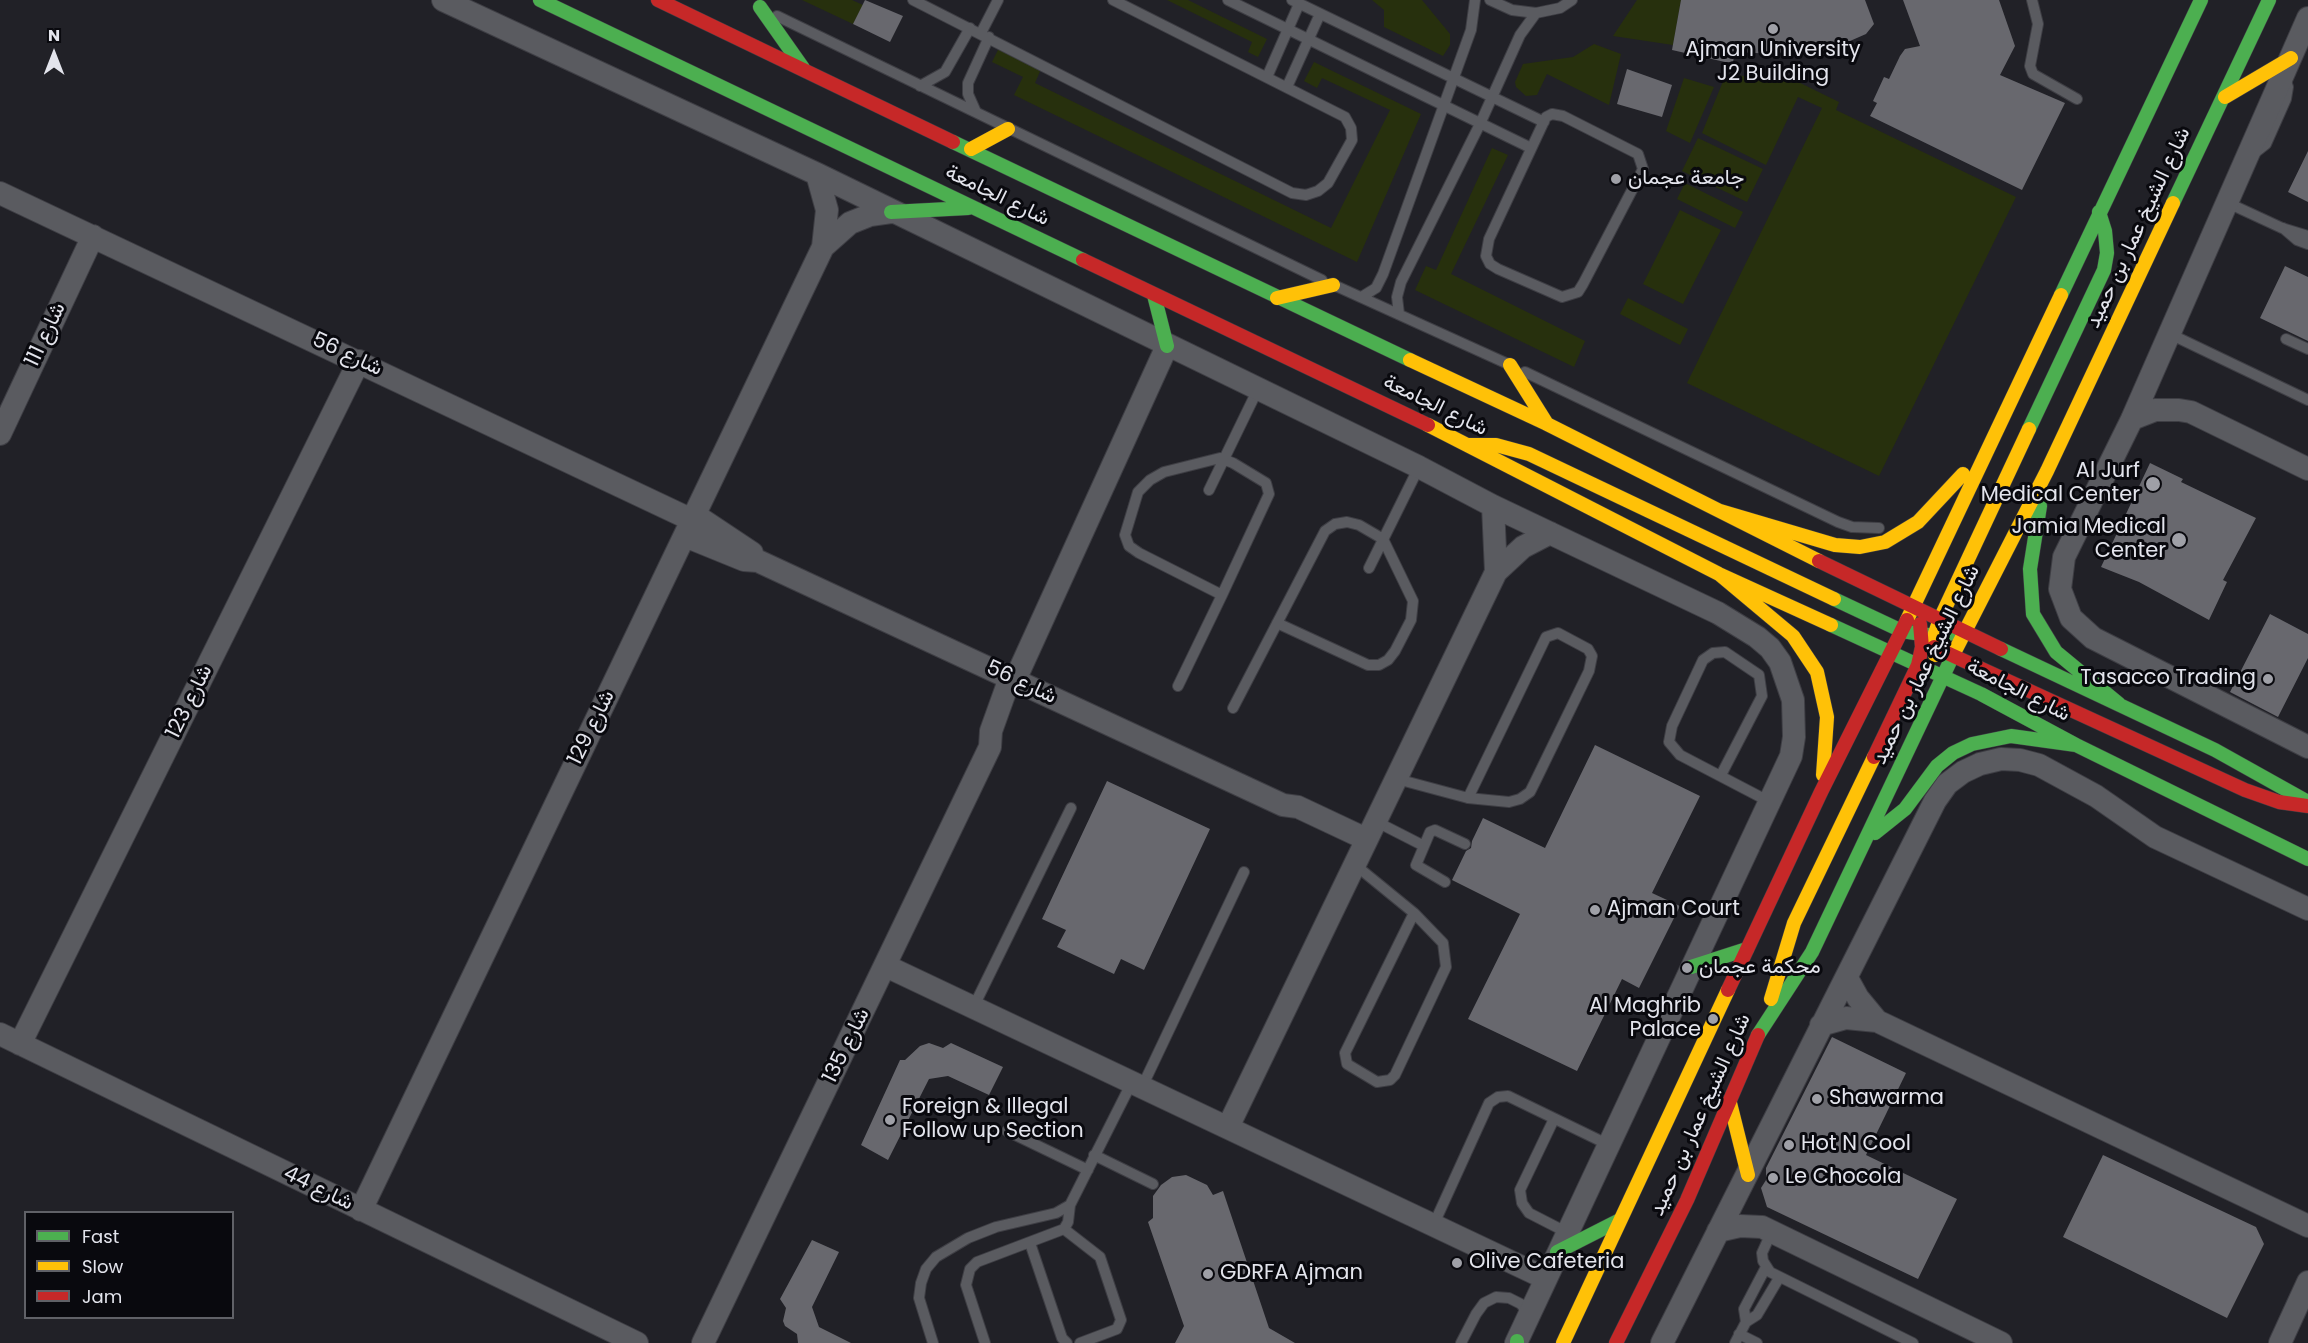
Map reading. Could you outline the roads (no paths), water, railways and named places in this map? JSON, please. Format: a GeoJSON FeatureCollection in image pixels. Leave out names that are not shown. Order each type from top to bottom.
{"type":"FeatureCollection","features":[{"type":"Feature","properties":{"kind":"main road","name":"شارع الجامعة"},"geometry":{"type":"LineString","coordinates":[[540,0],[1469,445],[1719,574],[1942,676],[2308,859]]}},
{"type":"Feature","properties":{"kind":"main road","name":"شارع الجامعة"},"geometry":{"type":"LineString","coordinates":[[658,0],[804,68],[1277,298],[1547,424],[1912,606],[2215,750],[2308,804]]}},
{"type":"Feature","properties":{"kind":"main road","name":"شارع الشيخ عمار بن حميد"},"geometry":{"type":"LineString","coordinates":[[1563,1343],[1618,1221],[1821,792],[1902,630],[1986,448],[2201,0]]}},
{"type":"Feature","properties":{"kind":"main road","name":"شارع الشيخ عمار بن حميد"},"geometry":{"type":"LineString","coordinates":[[1616,1343],[1664,1248],[1763,1024],[1800,973],[1942,676],[2046,471],[2269,0]]}},
{"type":"Feature","properties":{"kind":"main road"},"geometry":{"type":"LineString","coordinates":[[756,5],[804,68]]}},
{"type":"Feature","properties":{"kind":"main road"},"geometry":{"type":"LineString","coordinates":[[2225,97],[2288,67]]}},
{"type":"Feature","properties":{"kind":"main road"},"geometry":{"type":"LineString","coordinates":[[971,150],[1008,129]]}},
{"type":"Feature","properties":{"kind":"main road"},"geometry":{"type":"LineString","coordinates":[[891,212],[973,208]]}},
{"type":"Feature","properties":{"kind":"main road"},"geometry":{"type":"LineString","coordinates":[[1763,1024],[1794,923],[2104,270],[2107,254],[2105,231],[2099,212]]}},
{"type":"Feature","properties":{"kind":"main road"},"geometry":{"type":"LineString","coordinates":[[1277,298],[1333,285]]}},
{"type":"Feature","properties":{"kind":"main road"},"geometry":{"type":"LineString","coordinates":[[1154,295],[1167,346]]}},
{"type":"Feature","properties":{"kind":"main road"},"geometry":{"type":"LineString","coordinates":[[1510,365],[1547,424]]}},
{"type":"Feature","properties":{"kind":"main road"},"geometry":{"type":"LineString","coordinates":[[1469,445],[1496,445],[1529,454],[2245,790],[2280,802],[2308,804]]}},
{"type":"Feature","properties":{"kind":"main road"},"geometry":{"type":"LineString","coordinates":[[1720,511],[1835,545],[1860,547],[1885,542],[1918,522],[1986,448]]}},
{"type":"Feature","properties":{"kind":"main road"},"geometry":{"type":"LineString","coordinates":[[2046,471],[2030,569],[2033,614],[2056,652],[2119,704]]}},
{"type":"Feature","properties":{"kind":"main road"},"geometry":{"type":"LineString","coordinates":[[1719,574],[1793,636],[1817,672],[1827,717],[1827,747],[1821,792]]}},
{"type":"Feature","properties":{"kind":"main road"},"geometry":{"type":"LineString","coordinates":[[1912,606],[1920,619],[1942,676]]}},
{"type":"Feature","properties":{"kind":"main road"},"geometry":{"type":"LineString","coordinates":[[1891,652],[1966,631]]}},
{"type":"Feature","properties":{"kind":"main road"},"geometry":{"type":"LineString","coordinates":[[1866,839],[1905,809],[1937,766],[1953,753],[1972,744],[2011,736],[2076,745]]}},
{"type":"Feature","properties":{"kind":"main road"},"geometry":{"type":"LineString","coordinates":[[1691,967],[1747,949]]}},
{"type":"Feature","properties":{"kind":"main road"},"geometry":{"type":"LineString","coordinates":[[1730,1103],[1744,1184]]}},
{"type":"Feature","properties":{"kind":"main road"},"geometry":{"type":"LineString","coordinates":[[1561,1242],[1618,1221]]}},
{"type":"Feature","properties":{"kind":"street"},"geometry":{"type":"LineString","coordinates":[[443,0],[817,174],[1419,467],[1493,506],[1718,613],[1757,637],[1770,648],[1788,681],[1795,718],[1791,756],[1561,1242],[1517,1342]]}},
{"type":"Feature","properties":{"kind":"street"},"geometry":{"type":"LineString","coordinates":[[2308,18],[2132,419],[2064,557],[2060,589],[2071,618],[2093,638],[2308,747]]}},
{"type":"Feature","properties":{"kind":"street","name":"شارع 129"},"geometry":{"type":"LineString","coordinates":[[361,1210],[823,247],[827,210],[817,174]]}},
{"type":"Feature","properties":{"kind":"street","name":"شارع 56"},"geometry":{"type":"LineString","coordinates":[[0,193],[359,361],[749,550],[758,561],[1282,806],[1292,816],[1364,844]]}},
{"type":"Feature","properties":{"kind":"street","name":"شارع 129"},"geometry":{"type":"LineString","coordinates":[[823,247],[850,223],[870,215],[891,212]]}},
{"type":"Feature","properties":{"kind":"street","name":"شارع 111"},"geometry":{"type":"LineString","coordinates":[[0,434],[93,236]]}},
{"type":"Feature","properties":{"kind":"street","name":"شارع 135"},"geometry":{"type":"LineString","coordinates":[[703,1343],[990,747],[991,731],[1017,681],[1167,346]]}},
{"type":"Feature","properties":{"kind":"street","name":"شارع 123"},"geometry":{"type":"LineString","coordinates":[[10,1039],[359,361]]}},
{"type":"Feature","properties":{"kind":"street"},"geometry":{"type":"LineString","coordinates":[[2132,419],[2149,412],[2167,409],[2191,412],[2308,470]]}},
{"type":"Feature","properties":{"kind":"street"},"geometry":{"type":"LineString","coordinates":[[1493,506],[1496,572]]}},
{"type":"Feature","properties":{"kind":"street"},"geometry":{"type":"LineString","coordinates":[[1228,1127],[1496,572],[1523,547],[1550,533]]}},
{"type":"Feature","properties":{"kind":"street"},"geometry":{"type":"LineString","coordinates":[[1662,1343],[1935,801],[1947,784],[1963,772],[1980,764],[2001,759],[2020,760],[2039,765],[2096,796],[2136,825],[2165,842],[2308,909]]}},
{"type":"Feature","properties":{"kind":"street"},"geometry":{"type":"LineString","coordinates":[[886,966],[1545,1278]]}},
{"type":"Feature","properties":{"kind":"street"},"geometry":{"type":"LineString","coordinates":[[1847,978],[1858,998],[1877,1021]]}},
{"type":"Feature","properties":{"kind":"street"},"geometry":{"type":"LineString","coordinates":[[1821,1025],[1846,1018],[1877,1021],[2308,1226]]}},
{"type":"Feature","properties":{"kind":"street","name":"شارع 44"},"geometry":{"type":"LineString","coordinates":[[10,1039],[637,1343]]}},
{"type":"Feature","properties":{"kind":"street"},"geometry":{"type":"LineString","coordinates":[[1744,1184],[1748,1211],[1767,1229],[2001,1343]]}},
{"type":"Feature","properties":{"kind":"street"},"geometry":{"type":"LineString","coordinates":[[1718,1231],[1740,1226],[1767,1229]]}},
{"type":"Feature","properties":{"kind":"street"},"geometry":{"type":"LineString","coordinates":[[2280,1343],[2308,1282]]}},
{"type":"Feature","properties":{"kind":"lane"},"geometry":{"type":"LineString","coordinates":[[913,0],[1292,193],[1305,195],[1318,191],[1336,172],[1352,140],[1351,128],[1345,117],[1113,0]]}},
{"type":"Feature","properties":{"kind":"lane"},"geometry":{"type":"LineString","coordinates":[[976,112],[968,94],[968,83],[998,0]]}},
{"type":"Feature","properties":{"kind":"lane"},"geometry":{"type":"LineString","coordinates":[[1228,0],[1531,148]]}},
{"type":"Feature","properties":{"kind":"lane"},"geometry":{"type":"LineString","coordinates":[[1363,296],[1380,281],[1470,30],[1475,0]]}},
{"type":"Feature","properties":{"kind":"lane"},"geometry":{"type":"LineString","coordinates":[[1490,0],[1512,10],[1536,13],[1560,8],[1572,0]]}},
{"type":"Feature","properties":{"kind":"lane"},"geometry":{"type":"LineString","coordinates":[[2032,0],[2038,24],[2030,66],[2033,74],[2077,99]]}},
{"type":"Feature","properties":{"kind":"lane"},"geometry":{"type":"LineString","coordinates":[[1267,77],[1288,29],[1296,2],[1544,122]]}},
{"type":"Feature","properties":{"kind":"lane"},"geometry":{"type":"LineString","coordinates":[[756,5],[1333,285],[1363,296],[1838,522],[1866,529],[1918,522]]}},
{"type":"Feature","properties":{"kind":"lane"},"geometry":{"type":"LineString","coordinates":[[1399,314],[1399,289],[1409,266],[1480,124],[1520,35],[1536,13]]}},
{"type":"Feature","properties":{"kind":"lane"},"geometry":{"type":"LineString","coordinates":[[1287,87],[1320,14]]}},
{"type":"Feature","properties":{"kind":"lane"},"geometry":{"type":"LineString","coordinates":[[920,86],[945,72],[970,28]]}},
{"type":"Feature","properties":{"kind":"lane"},"geometry":{"type":"LineString","coordinates":[[1552,114],[1563,116],[1638,154],[1642,161],[1639,177],[1584,284],[1571,296],[1554,294],[1498,269],[1490,264],[1485,256],[1485,247],[1531,148],[1544,122],[1552,114]]}},
{"type":"Feature","properties":{"kind":"lane"},"geometry":{"type":"LineString","coordinates":[[2228,203],[2282,228],[2308,236]]}},
{"type":"Feature","properties":{"kind":"lane"},"geometry":{"type":"LineString","coordinates":[[2282,228],[2297,240],[2308,244]]}},
{"type":"Feature","properties":{"kind":"lane"},"geometry":{"type":"LineString","coordinates":[[1389,255],[1409,266]]}},
{"type":"Feature","properties":{"kind":"lane"},"geometry":{"type":"LineString","coordinates":[[2170,334],[2308,400]]}},
{"type":"Feature","properties":{"kind":"lane"},"geometry":{"type":"LineString","coordinates":[[2286,339],[2308,349]]}},
{"type":"Feature","properties":{"kind":"lane"},"geometry":{"type":"LineString","coordinates":[[1209,490],[1258,390]]}},
{"type":"Feature","properties":{"kind":"lane"},"geometry":{"type":"LineString","coordinates":[[1178,686],[1222,595],[1269,494],[1266,483],[1224,459],[1164,472],[1150,480],[1138,492],[1125,535],[1129,546],[1139,553],[1222,595]]}},
{"type":"Feature","properties":{"kind":"lane"},"geometry":{"type":"LineString","coordinates":[[1369,568],[1419,467]]}},
{"type":"Feature","properties":{"kind":"lane"},"geometry":{"type":"LineString","coordinates":[[1233,708],[1277,623],[1325,531],[1335,524],[1347,522],[1359,525],[1383,539],[1413,601],[1414,611],[1388,660],[1379,665],[1368,665],[1277,623]]}},
{"type":"Feature","properties":{"kind":"lane"},"geometry":{"type":"LineString","coordinates":[[1397,779],[1468,798],[1509,802],[1530,792],[1589,671],[1592,656],[1588,650],[1558,633],[1546,637],[1468,798]]}},
{"type":"Feature","properties":{"kind":"lane"},"geometry":{"type":"LineString","coordinates":[[1721,775],[1762,696],[1759,675],[1725,652],[1713,653],[1703,660],[1668,734],[1673,750],[1770,802]]}},
{"type":"Feature","properties":{"kind":"lane"},"geometry":{"type":"LineString","coordinates":[[973,1009],[1071,808]]}},
{"type":"Feature","properties":{"kind":"lane"},"geometry":{"type":"LineString","coordinates":[[1445,882],[1416,865],[1432,830],[1465,844]]}},
{"type":"Feature","properties":{"kind":"lane"},"geometry":{"type":"LineString","coordinates":[[1364,844],[1424,846]]}},
{"type":"Feature","properties":{"kind":"lane"},"geometry":{"type":"LineString","coordinates":[[1364,844],[1414,913],[1443,942],[1446,954],[1446,967],[1395,1075],[1390,1080],[1377,1082],[1347,1064],[1345,1053],[1414,913]]}},
{"type":"Feature","properties":{"kind":"lane"},"geometry":{"type":"LineString","coordinates":[[933,1343],[919,1298],[926,1269],[936,1257],[968,1238],[996,1227],[1056,1213],[1070,1205],[1094,1155],[1137,1085],[1244,872]]}},
{"type":"Feature","properties":{"kind":"lane"},"geometry":{"type":"LineString","coordinates":[[1433,1226],[1489,1103],[1498,1097],[1509,1096],[1607,1144]]}},
{"type":"Feature","properties":{"kind":"lane"},"geometry":{"type":"LineString","coordinates":[[1554,1119],[1520,1190],[1522,1203],[1529,1213],[1561,1242]]}},
{"type":"Feature","properties":{"kind":"lane"},"geometry":{"type":"LineString","coordinates":[[1007,1131],[1088,1170]]}},
{"type":"Feature","properties":{"kind":"lane"},"geometry":{"type":"LineString","coordinates":[[1094,1155],[1153,1184]]}},
{"type":"Feature","properties":{"kind":"lane"},"geometry":{"type":"LineString","coordinates":[[985,1343],[966,1286],[967,1277],[977,1262],[1064,1229],[1071,1214],[1070,1205]]}},
{"type":"Feature","properties":{"kind":"lane"},"geometry":{"type":"LineString","coordinates":[[1064,1229],[1100,1257],[1121,1320],[1117,1329],[1080,1343]]}},
{"type":"Feature","properties":{"kind":"lane"},"geometry":{"type":"LineString","coordinates":[[1767,1229],[1762,1253],[1766,1267],[1779,1278],[1913,1343]]}},
{"type":"Feature","properties":{"kind":"lane"},"geometry":{"type":"LineString","coordinates":[[1030,1243],[1062,1338],[1067,1343]]}},
{"type":"Feature","properties":{"kind":"lane"},"geometry":{"type":"LineString","coordinates":[[1746,1322],[1744,1309],[1766,1267]]}},
{"type":"Feature","properties":{"kind":"lane"},"geometry":{"type":"LineString","coordinates":[[1757,1343],[1737,1339],[1746,1322],[1757,1315],[1779,1278]]}},
{"type":"Feature","properties":{"kind":"lane"},"geometry":{"type":"LineString","coordinates":[[1461,1343],[1484,1303],[1496,1297],[1509,1298],[1521,1304],[1529,1315]]}},
{"type":"Feature","properties":{"kind":"place","name":"Ajman University J2 Building"},"geometry":{"type":"Point","coordinates":[1773,29]}},
{"type":"Feature","properties":{"kind":"place","name":"جامعة عجمان"},"geometry":{"type":"Point","coordinates":[1616,179]}},
{"type":"Feature","properties":{"kind":"place","name":"Al Jurf Medical Center"},"geometry":{"type":"Point","coordinates":[2153,484]}},
{"type":"Feature","properties":{"kind":"place","name":"Jamia Medical Center"},"geometry":{"type":"Point","coordinates":[2179,540]}},
{"type":"Feature","properties":{"kind":"place","name":"Tasacco Trading"},"geometry":{"type":"Point","coordinates":[2268,679]}},
{"type":"Feature","properties":{"kind":"place","name":"Ajman Court"},"geometry":{"type":"Point","coordinates":[1595,910]}},
{"type":"Feature","properties":{"kind":"place","name":"محكمة عجمان"},"geometry":{"type":"Point","coordinates":[1687,968]}},
{"type":"Feature","properties":{"kind":"place","name":"Al Maghrib Palace"},"geometry":{"type":"Point","coordinates":[1713,1019]}},
{"type":"Feature","properties":{"kind":"place","name":"Shawarma"},"geometry":{"type":"Point","coordinates":[1817,1099]}},
{"type":"Feature","properties":{"kind":"place","name":"Foreign & Illegal Follow up Section"},"geometry":{"type":"Point","coordinates":[890,1120]}},
{"type":"Feature","properties":{"kind":"place","name":"Hot N Cool"},"geometry":{"type":"Point","coordinates":[1789,1145]}},
{"type":"Feature","properties":{"kind":"place","name":"Le Chocola"},"geometry":{"type":"Point","coordinates":[1773,1178]}},
{"type":"Feature","properties":{"kind":"place","name":"Olive Cafeteria"},"geometry":{"type":"Point","coordinates":[1457,1263]}},
{"type":"Feature","properties":{"kind":"place","name":"GDRFA Ajman"},"geometry":{"type":"Point","coordinates":[1208,1274]}}]}
